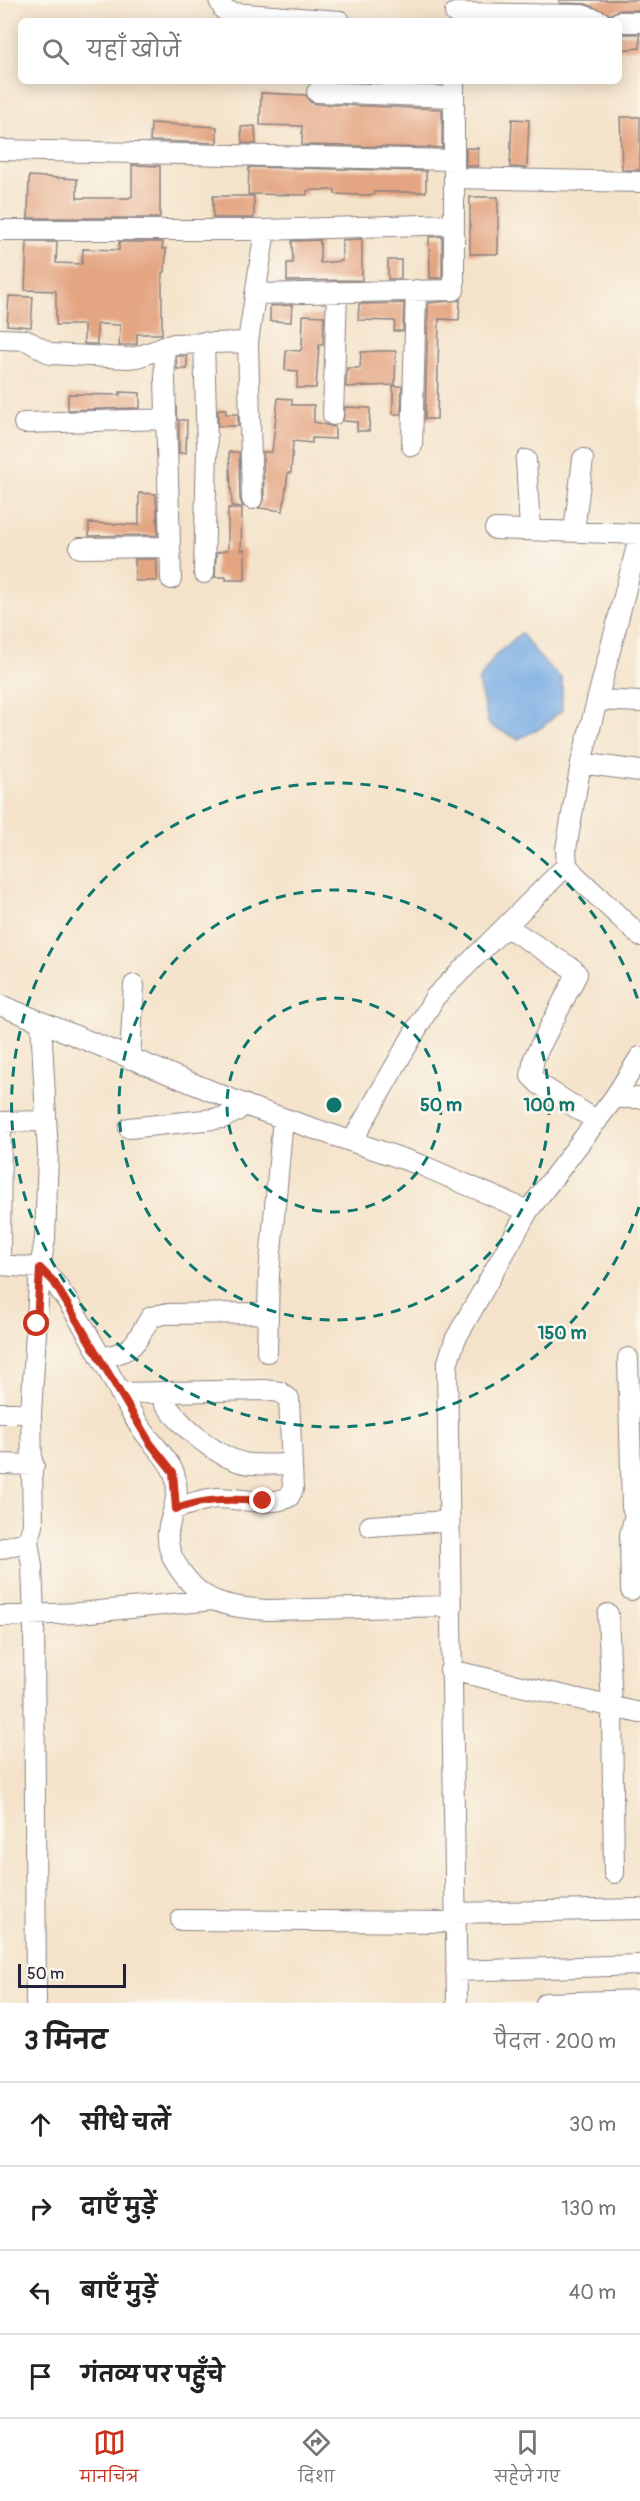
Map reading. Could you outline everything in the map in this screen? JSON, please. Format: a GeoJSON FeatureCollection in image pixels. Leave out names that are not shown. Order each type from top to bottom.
{"type":"FeatureCollection","features":[{"type":"Feature","properties":{"kind":"street"},"geometry":{"type":"LineString","coordinates":[[219,0],[224,10],[276,8],[325,18]]}},
{"type":"Feature","properties":{"kind":"street"},"geometry":{"type":"LineString","coordinates":[[453,15],[582,15],[596,13]]}},
{"type":"Feature","properties":{"kind":"street"},"geometry":{"type":"LineString","coordinates":[[622,22],[640,22]]}},
{"type":"Feature","properties":{"kind":"street"},"geometry":{"type":"LineString","coordinates":[[255,294],[454,290],[454,89],[317,92]]}},
{"type":"Feature","properties":{"kind":"street"},"geometry":{"type":"LineString","coordinates":[[0,150],[454,169],[640,182]]}},
{"type":"Feature","properties":{"kind":"street"},"geometry":{"type":"LineString","coordinates":[[0,230],[265,230],[454,224]]}},
{"type":"Feature","properties":{"kind":"street"},"geometry":{"type":"LineString","coordinates":[[252,499],[248,342],[265,230]]}},
{"type":"Feature","properties":{"kind":"street"},"geometry":{"type":"LineString","coordinates":[[412,446],[416,290]]}},
{"type":"Feature","properties":{"kind":"street"},"geometry":{"type":"LineString","coordinates":[[333,415],[337,292]]}},
{"type":"Feature","properties":{"kind":"street"},"geometry":{"type":"LineString","coordinates":[[0,339],[26,340],[51,354],[128,358],[137,357],[165,346],[204,342],[248,342]]}},
{"type":"Feature","properties":{"kind":"street"},"geometry":{"type":"LineString","coordinates":[[204,342],[207,448],[204,573]]}},
{"type":"Feature","properties":{"kind":"street"},"geometry":{"type":"LineString","coordinates":[[165,346],[171,579]]}},
{"type":"Feature","properties":{"kind":"street"},"geometry":{"type":"LineString","coordinates":[[24,423],[167,419]]}},
{"type":"Feature","properties":{"kind":"street"},"geometry":{"type":"LineString","coordinates":[[574,531],[583,459]]}},
{"type":"Feature","properties":{"kind":"street"},"geometry":{"type":"LineString","coordinates":[[526,460],[530,530]]}},
{"type":"Feature","properties":{"kind":"street"},"geometry":{"type":"LineString","coordinates":[[495,529],[640,534],[635,577],[597,700],[581,763],[566,849],[567,865],[640,936]]}},
{"type":"Feature","properties":{"kind":"street"},"geometry":{"type":"LineString","coordinates":[[80,548],[170,547]]}},
{"type":"Feature","properties":{"kind":"street"},"geometry":{"type":"LineString","coordinates":[[597,700],[640,702]]}},
{"type":"Feature","properties":{"kind":"street"},"geometry":{"type":"LineString","coordinates":[[581,763],[640,771]]}},
{"type":"Feature","properties":{"kind":"street"},"geometry":{"type":"LineString","coordinates":[[352,1141],[435,997],[567,865]]}},
{"type":"Feature","properties":{"kind":"street"},"geometry":{"type":"LineString","coordinates":[[507,927],[573,969],[577,974],[534,1058],[531,1076],[539,1084],[597,1121]]}},
{"type":"Feature","properties":{"kind":"street"},"geometry":{"type":"LineString","coordinates":[[130,1059],[134,985]]}},
{"type":"Feature","properties":{"kind":"street"},"geometry":{"type":"LineString","coordinates":[[0,1005],[244,1104],[421,1165],[528,1211]]}},
{"type":"Feature","properties":{"kind":"street"},"geometry":{"type":"LineString","coordinates":[[36,2003],[34,1616],[32,1566],[28,1541],[33,1526],[34,1465],[31,1413],[40,1268],[45,1239],[48,1154],[44,1121],[41,1022]]}},
{"type":"Feature","properties":{"kind":"street"},"geometry":{"type":"LineString","coordinates":[[458,2003],[450,1670],[452,1606],[448,1521],[447,1365],[455,1340],[528,1211],[614,1098],[640,1057]]}},
{"type":"Feature","properties":{"kind":"street"},"geometry":{"type":"LineString","coordinates":[[614,1098],[640,1098]]}},
{"type":"Feature","properties":{"kind":"street"},"geometry":{"type":"LineString","coordinates":[[129,1128],[223,1118],[244,1104]]}},
{"type":"Feature","properties":{"kind":"street"},"geometry":{"type":"LineString","coordinates":[[267,1352],[267,1313],[283,1118]]}},
{"type":"Feature","properties":{"kind":"street"},"geometry":{"type":"LineString","coordinates":[[44,1121],[0,1122],[0,1265],[40,1268],[54,1282],[102,1358],[150,1443],[173,1472],[176,1509],[168,1528],[167,1542],[173,1558],[190,1586],[213,1600],[237,1607],[267,1610],[452,1606]]}},
{"type":"Feature","properties":{"kind":"street"},"geometry":{"type":"LineString","coordinates":[[102,1358],[126,1352],[137,1343],[152,1317],[158,1315],[267,1313]]}},
{"type":"Feature","properties":{"kind":"street"},"geometry":{"type":"LineString","coordinates":[[628,1358],[634,1392],[635,1463],[632,1507],[638,1515],[630,1535],[631,1590]]}},
{"type":"Feature","properties":{"kind":"street"},"geometry":{"type":"LineString","coordinates":[[120,1393],[264,1390],[286,1394],[289,1399],[293,1489],[289,1497],[282,1501],[217,1498],[198,1501],[176,1509]]}},
{"type":"Feature","properties":{"kind":"street"},"geometry":{"type":"LineString","coordinates":[[159,1392],[165,1404],[184,1427],[233,1458],[253,1464],[292,1464]]}},
{"type":"Feature","properties":{"kind":"street"},"geometry":{"type":"LineString","coordinates":[[0,1413],[31,1413]]}},
{"type":"Feature","properties":{"kind":"street"},"geometry":{"type":"LineString","coordinates":[[0,1464],[34,1465]]}},
{"type":"Feature","properties":{"kind":"street"},"geometry":{"type":"LineString","coordinates":[[370,1526],[448,1521]]}},
{"type":"Feature","properties":{"kind":"street"},"geometry":{"type":"LineString","coordinates":[[0,1549],[28,1541]]}},
{"type":"Feature","properties":{"kind":"street"},"geometry":{"type":"LineString","coordinates":[[0,1617],[159,1607],[213,1600]]}},
{"type":"Feature","properties":{"kind":"street"},"geometry":{"type":"LineString","coordinates":[[608,1614],[614,1873]]}},
{"type":"Feature","properties":{"kind":"street"},"geometry":{"type":"LineString","coordinates":[[450,1670],[612,1709],[640,1713]]}},
{"type":"Feature","properties":{"kind":"street"},"geometry":{"type":"LineString","coordinates":[[181,1920],[455,1917],[640,1909]]}},
{"type":"Feature","properties":{"kind":"street"},"geometry":{"type":"LineString","coordinates":[[456,1971],[640,1965]]}},
{"type":"Feature","properties":{"kind":"street"},"geometry":{"type":"LineString","coordinates":[[546,2003],[640,2000]]}},
{"type":"Feature","properties":{"kind":"water"},"geometry":{"type":"Polygon","coordinates":[[[521,633],[540,658],[562,679],[562,710],[542,727],[518,739],[489,725],[478,682],[495,656],[521,633]]]}},
{"type":"Feature","properties":{"kind":"building"},"geometry":{"type":"Polygon","coordinates":[[[559,0],[640,0],[640,10],[618,10],[610,15],[586,4],[559,3],[559,0]]]}},
{"type":"Feature","properties":{"kind":"building"},"geometry":{"type":"Polygon","coordinates":[[[622,34],[640,34],[640,48],[622,50],[622,34]]]}},
{"type":"Feature","properties":{"kind":"building"},"geometry":{"type":"Polygon","coordinates":[[[261,93],[306,95],[310,102],[317,104],[442,109],[442,148],[302,145],[302,126],[260,125],[261,93]]]}},
{"type":"Feature","properties":{"kind":"building"},"geometry":{"type":"Polygon","coordinates":[[[620,117],[640,117],[640,170],[622,170],[620,117]]]}},
{"type":"Feature","properties":{"kind":"building"},"geometry":{"type":"Polygon","coordinates":[[[512,119],[529,120],[527,168],[510,167],[512,119]]]}},
{"type":"Feature","properties":{"kind":"building"},"geometry":{"type":"Polygon","coordinates":[[[151,123],[217,127],[217,143],[150,141],[151,123]]]}},
{"type":"Feature","properties":{"kind":"building"},"geometry":{"type":"Polygon","coordinates":[[[255,126],[256,144],[242,143],[241,127],[255,126]]]}},
{"type":"Feature","properties":{"kind":"building"},"geometry":{"type":"Polygon","coordinates":[[[466,148],[478,148],[478,166],[466,166],[466,148]]]}},
{"type":"Feature","properties":{"kind":"building"},"geometry":{"type":"Polygon","coordinates":[[[132,165],[160,166],[160,218],[28,218],[29,176],[77,179],[77,198],[129,198],[132,196],[132,165]]]}},
{"type":"Feature","properties":{"kind":"building"},"geometry":{"type":"Polygon","coordinates":[[[249,167],[426,171],[426,192],[374,192],[374,195],[359,195],[335,194],[335,190],[310,190],[307,191],[307,195],[248,194],[249,167]]]}},
{"type":"Feature","properties":{"kind":"building"},"geometry":{"type":"Polygon","coordinates":[[[213,196],[254,196],[254,218],[213,218],[213,196]]]}},
{"type":"Feature","properties":{"kind":"building"},"geometry":{"type":"Polygon","coordinates":[[[470,197],[498,197],[498,254],[470,254],[470,197]]]}},
{"type":"Feature","properties":{"kind":"building"},"geometry":{"type":"Polygon","coordinates":[[[442,236],[442,278],[430,278],[429,237],[442,236]]]}},
{"type":"Feature","properties":{"kind":"building"},"geometry":{"type":"Polygon","coordinates":[[[362,239],[362,280],[287,281],[287,263],[293,263],[292,241],[320,240],[320,263],[342,261],[342,240],[362,239]]]}},
{"type":"Feature","properties":{"kind":"building"},"geometry":{"type":"Polygon","coordinates":[[[27,242],[57,242],[56,263],[82,264],[83,249],[119,250],[119,242],[163,242],[162,249],[166,249],[165,272],[162,272],[162,334],[137,334],[137,344],[119,346],[120,325],[97,324],[97,344],[84,344],[84,325],[56,325],[56,291],[25,290],[27,242]]]}},
{"type":"Feature","properties":{"kind":"building"},"geometry":{"type":"Polygon","coordinates":[[[388,260],[401,260],[401,279],[388,279],[388,260]]]}},
{"type":"Feature","properties":{"kind":"building"},"geometry":{"type":"Polygon","coordinates":[[[9,296],[33,297],[31,327],[7,325],[9,296]]]}},
{"type":"Feature","properties":{"kind":"building"},"geometry":{"type":"Polygon","coordinates":[[[460,300],[459,320],[439,319],[437,419],[425,419],[428,303],[460,300]]]}},
{"type":"Feature","properties":{"kind":"building"},"geometry":{"type":"Polygon","coordinates":[[[404,303],[403,331],[394,331],[395,321],[358,320],[359,304],[404,303]]]}},
{"type":"Feature","properties":{"kind":"building"},"geometry":{"type":"Polygon","coordinates":[[[292,305],[291,322],[270,321],[270,306],[292,305]]]}},
{"type":"Feature","properties":{"kind":"building"},"geometry":{"type":"Polygon","coordinates":[[[303,315],[324,316],[323,345],[319,345],[316,388],[297,388],[298,371],[285,370],[286,350],[300,351],[302,347],[303,315]]]}},
{"type":"Feature","properties":{"kind":"building"},"geometry":{"type":"Polygon","coordinates":[[[396,351],[395,385],[346,387],[347,368],[360,368],[361,352],[396,351]]]}},
{"type":"Feature","properties":{"kind":"building"},"geometry":{"type":"Polygon","coordinates":[[[176,356],[187,356],[187,369],[177,369],[176,356]]]}},
{"type":"Feature","properties":{"kind":"building"},"geometry":{"type":"Polygon","coordinates":[[[393,386],[402,386],[401,414],[393,414],[393,386]]]}},
{"type":"Feature","properties":{"kind":"building"},"geometry":{"type":"Polygon","coordinates":[[[120,392],[140,393],[140,408],[68,410],[68,394],[120,395],[120,392]]]}},
{"type":"Feature","properties":{"kind":"building"},"geometry":{"type":"Polygon","coordinates":[[[278,398],[292,399],[292,405],[314,405],[314,422],[335,427],[335,439],[312,438],[312,443],[293,441],[291,473],[288,473],[283,511],[259,508],[264,499],[263,452],[272,452],[278,398]]]}},
{"type":"Feature","properties":{"kind":"building"},"geometry":{"type":"Polygon","coordinates":[[[345,407],[370,408],[369,431],[357,431],[357,422],[343,421],[345,407]]]}},
{"type":"Feature","properties":{"kind":"building"},"geometry":{"type":"Polygon","coordinates":[[[218,409],[226,409],[226,414],[238,414],[238,426],[218,426],[218,409]]]}},
{"type":"Feature","properties":{"kind":"building"},"geometry":{"type":"Polygon","coordinates":[[[179,420],[187,420],[186,453],[179,453],[179,420]]]}},
{"type":"Feature","properties":{"kind":"building"},"geometry":{"type":"Polygon","coordinates":[[[229,452],[239,452],[240,499],[243,507],[232,506],[229,452]]]}},
{"type":"Feature","properties":{"kind":"building"},"geometry":{"type":"Polygon","coordinates":[[[139,493],[156,494],[158,535],[89,536],[89,523],[139,525],[139,493]]]}},
{"type":"Feature","properties":{"kind":"building"},"geometry":{"type":"Polygon","coordinates":[[[228,508],[242,509],[241,550],[245,550],[245,580],[226,580],[226,577],[215,577],[216,553],[228,550],[228,508]]]}},
{"type":"Feature","properties":{"kind":"building"},"geometry":{"type":"Polygon","coordinates":[[[135,559],[157,559],[157,581],[135,581],[135,559]]]}},
{"type":"Feature","properties":{"kind":"route"},"geometry":{"type":"LineString","coordinates":[[37,1324],[40,1268],[54,1282],[102,1358],[150,1443],[173,1472],[176,1509],[198,1501],[217,1498],[263,1501]]}}]}
